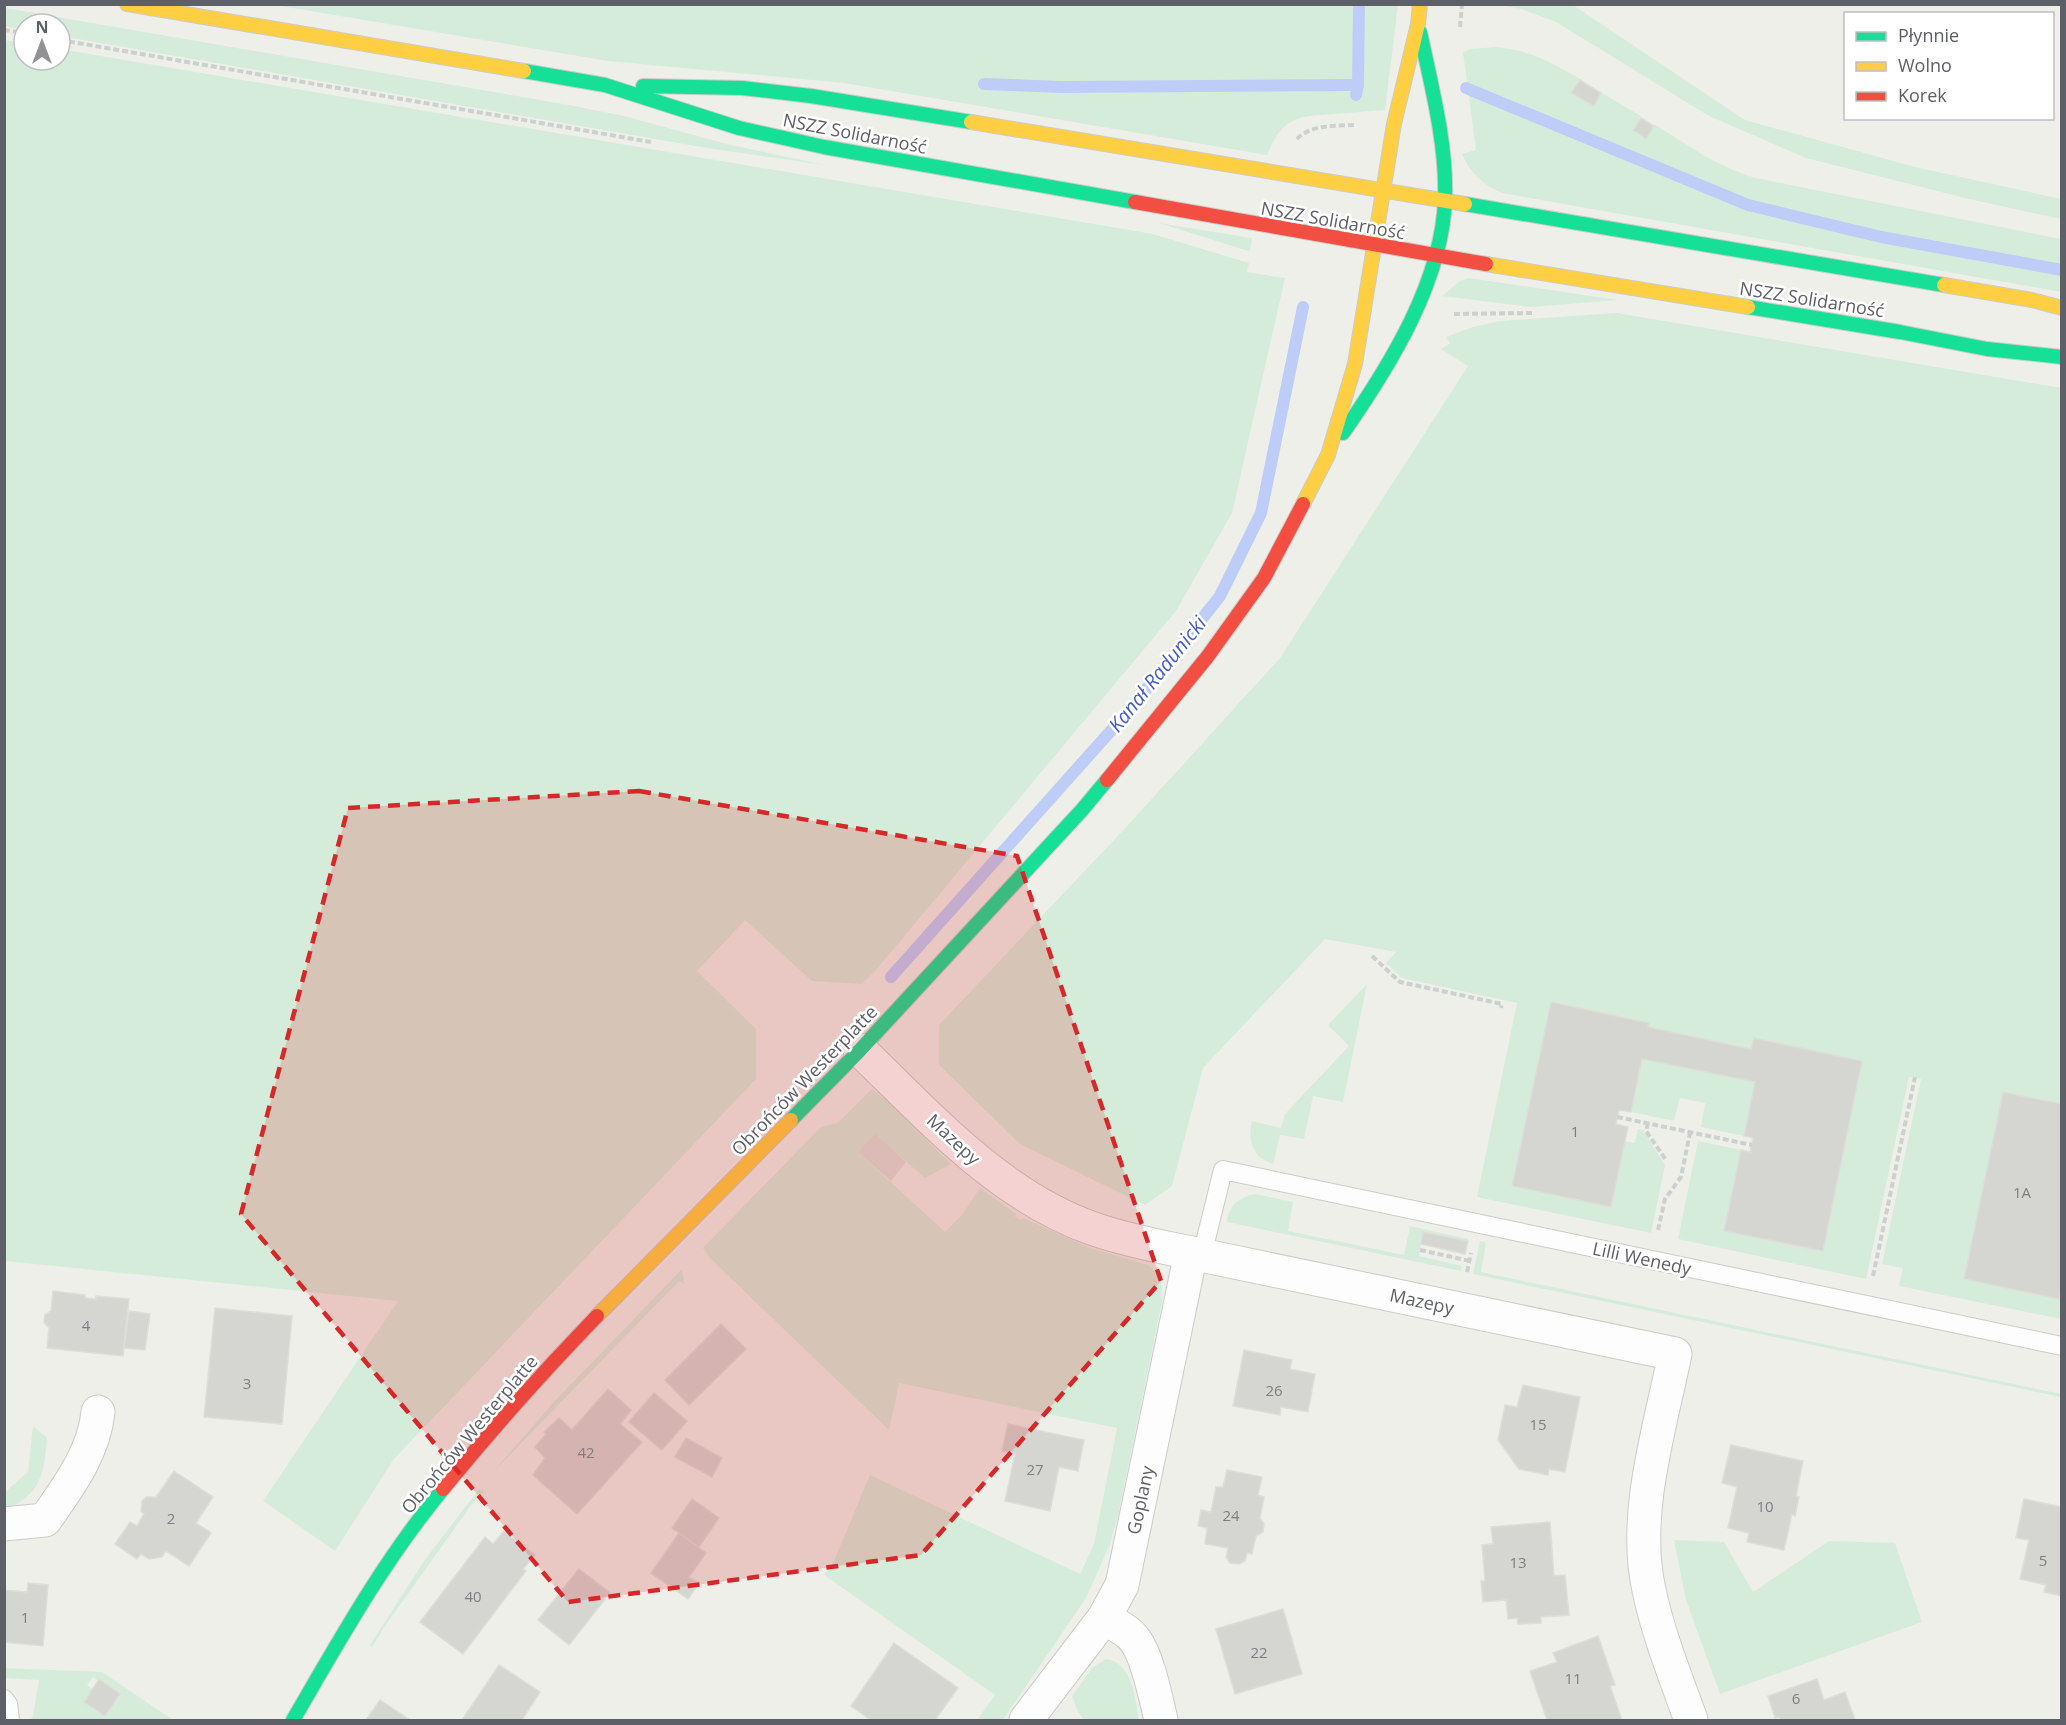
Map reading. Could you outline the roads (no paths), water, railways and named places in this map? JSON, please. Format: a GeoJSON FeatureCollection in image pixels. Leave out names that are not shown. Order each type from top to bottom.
{"type":"FeatureCollection","features":[{"type":"Feature","properties":{"kind":"main road","name":"NSZZ Solidarność"},"geometry":{"type":"LineString","coordinates":[[127,4],[605,85],[739,128],[824,147],[1435,256],[1900,332],[1987,349],[2061,357]]}},
{"type":"Feature","properties":{"kind":"main road","name":"Obrońców Westerplatte"},"geometry":{"type":"LineString","coordinates":[[1328,455],[1355,364],[1394,124],[1418,24],[1420,4]]}},
{"type":"Feature","properties":{"kind":"main road","name":"Obrońców Westerplatte"},"geometry":{"type":"LineString","coordinates":[[293,1720],[357,1611],[398,1549],[487,1435],[571,1342],[860,1050],[1082,810],[1208,656],[1264,578],[1328,455],[1374,390],[1420,304],[1435,256],[1446,202],[1439,127],[1418,24]]}},
{"type":"Feature","properties":{"kind":"main road","name":"NSZZ Solidarność"},"geometry":{"type":"LineString","coordinates":[[605,85],[742,88],[811,96],[2032,300],[2061,308]]}},
{"type":"Feature","properties":{"kind":"street","name":"Mazepy"},"geometry":{"type":"LineString","coordinates":[[860,1050],[978,1162],[1013,1188],[1048,1209],[1092,1229],[1126,1239],[1675,1354],[1646,1492],[1644,1552],[1648,1589],[1691,1720]]}},
{"type":"Feature","properties":{"kind":"street","name":"Goplany"},"geometry":{"type":"LineString","coordinates":[[1026,1720],[1104,1618],[1122,1586],[1196,1254]]}},
{"type":"Feature","properties":{"kind":"street"},"geometry":{"type":"LineString","coordinates":[[4,1524],[45,1520],[72,1482],[83,1461],[96,1429],[98,1412]]}},
{"type":"Feature","properties":{"kind":"street"},"geometry":{"type":"LineString","coordinates":[[1104,1618],[1135,1640],[1145,1662],[1161,1720]]}},
{"type":"Feature","properties":{"kind":"lane","name":"Lilli Wenedy"},"geometry":{"type":"LineString","coordinates":[[1196,1254],[1223,1170],[2061,1346]]}},
{"type":"Feature","properties":{"kind":"lane"},"geometry":{"type":"LineString","coordinates":[[4,1699],[8,1704],[10,1720]]}},
{"type":"Feature","properties":{"kind":"waterway","name":"Kanał Radunicki"},"geometry":{"type":"LineString","coordinates":[[1356,95],[1359,4]]}},
{"type":"Feature","properties":{"kind":"waterway"},"geometry":{"type":"LineString","coordinates":[[984,84],[1061,87],[1358,85]]}},
{"type":"Feature","properties":{"kind":"waterway"},"geometry":{"type":"LineString","coordinates":[[1466,88],[1748,205],[1881,237],[2062,270]]}},
{"type":"Feature","properties":{"kind":"waterway","name":"Kanał Radunicki"},"geometry":{"type":"LineString","coordinates":[[891,977],[1133,706],[1220,596],[1261,513],[1303,307]]}}]}
